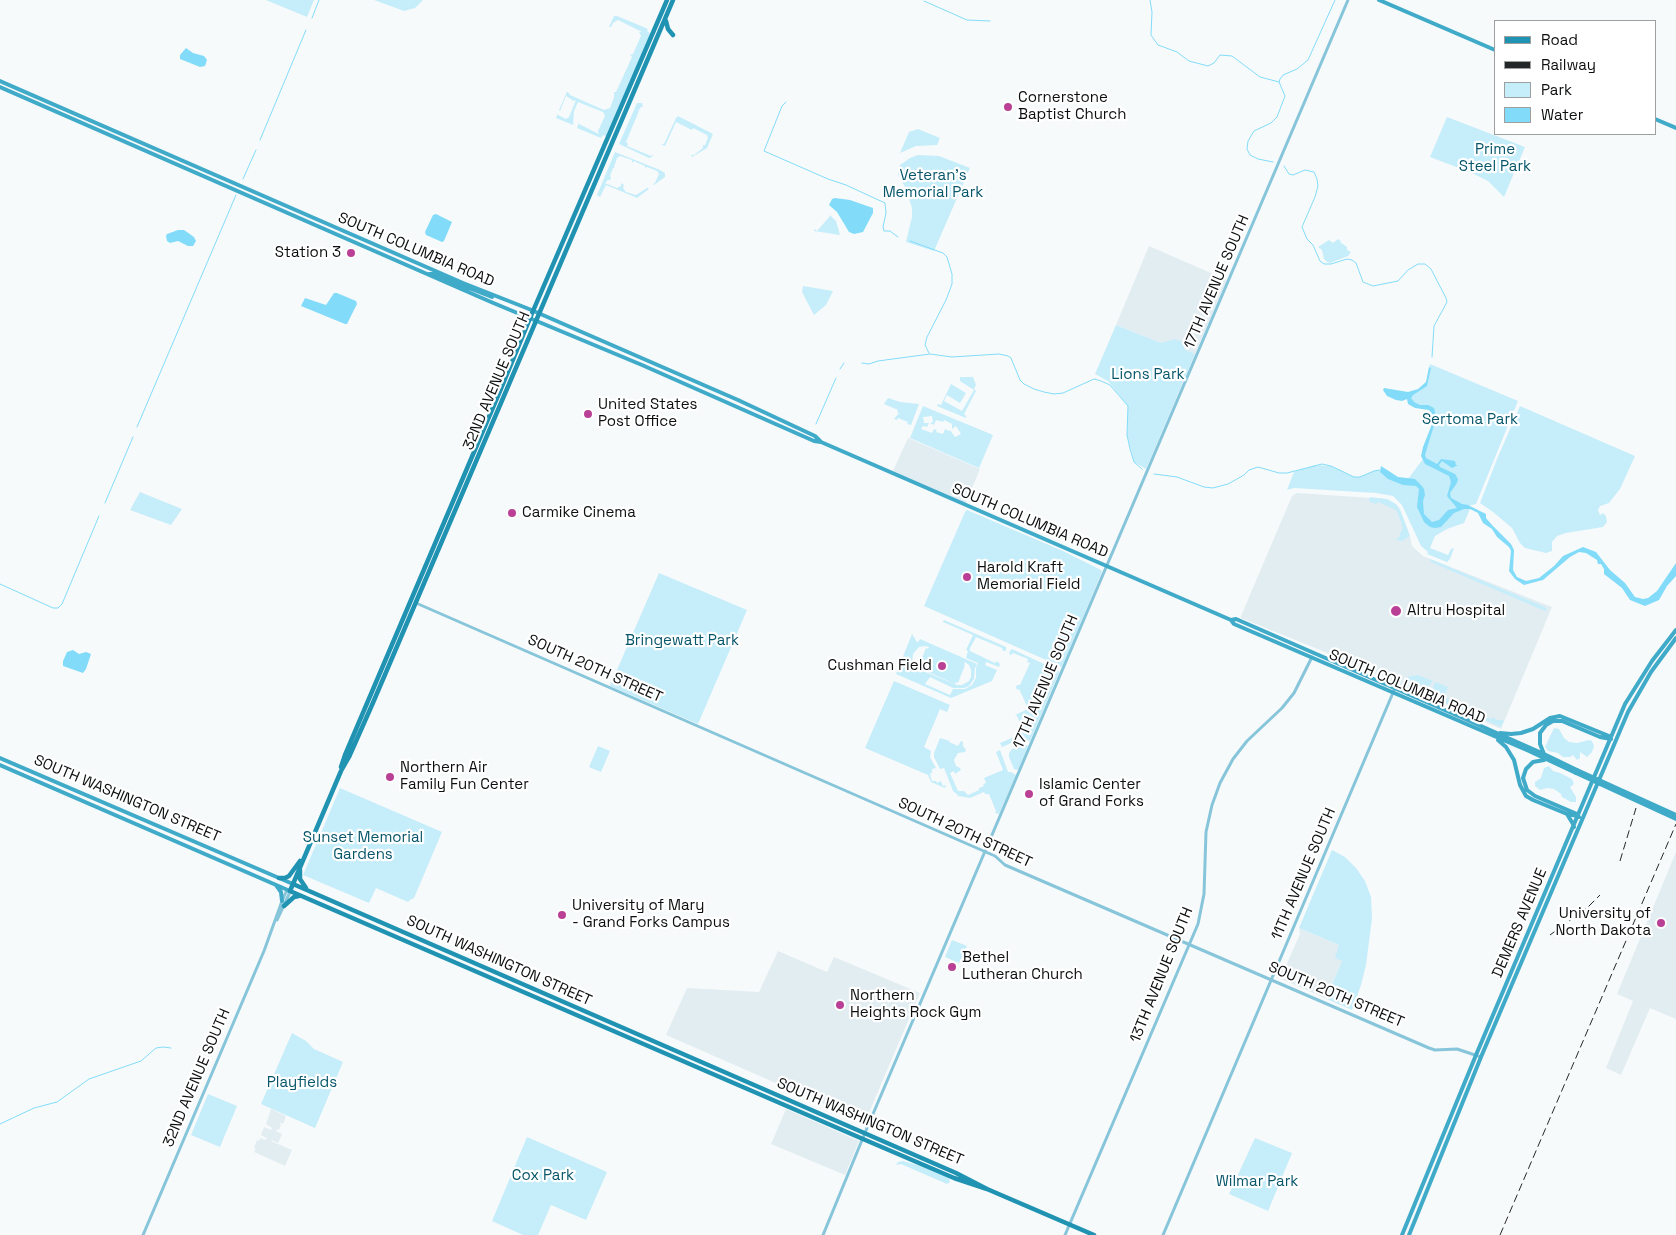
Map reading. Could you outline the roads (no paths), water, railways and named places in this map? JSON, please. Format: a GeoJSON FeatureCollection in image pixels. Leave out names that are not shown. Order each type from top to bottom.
{"type":"FeatureCollection","features":[{"type":"Feature","properties":{"kind":"main road","name":"32ND AVENUE SOUTH"},"geometry":{"type":"LineString","coordinates":[[290,891],[340,771],[349,757],[413,602],[452,512],[478,459],[540,314],[658,29],[667,0]]}},
{"type":"Feature","properties":{"kind":"main road","name":"32ND AVENUE SOUTH"},"geometry":{"type":"LineString","coordinates":[[658,29],[666,18],[673,0]]}},
{"type":"Feature","properties":{"kind":"main road"},"geometry":{"type":"LineString","coordinates":[[1379,0],[1494,50]]}},
{"type":"Feature","properties":{"kind":"main road"},"geometry":{"type":"LineString","coordinates":[[666,18],[666,25],[672,36]]}},
{"type":"Feature","properties":{"kind":"main road","name":"SOUTH COLUMBIA ROAD"},"geometry":{"type":"LineString","coordinates":[[0,81],[499,298],[645,359],[815,436],[821,442]]}},
{"type":"Feature","properties":{"kind":"main road","name":"SOUTH COLUMBIA ROAD"},"geometry":{"type":"LineString","coordinates":[[0,87],[428,274],[736,405],[814,441],[821,442],[1231,620],[1236,619],[1313,656]]}},
{"type":"Feature","properties":{"kind":"main road"},"geometry":{"type":"LineString","coordinates":[[32,101],[38,100],[49,103]]}},
{"type":"Feature","properties":{"kind":"main road"},"geometry":{"type":"LineString","coordinates":[[1656,119],[1676,128]]}},
{"type":"Feature","properties":{"kind":"main road","name":"32ND AVENUE SOUTH"},"geometry":{"type":"LineString","coordinates":[[452,512],[472,457],[530,317],[609,145]]}},
{"type":"Feature","properties":{"kind":"main road"},"geometry":{"type":"LineString","coordinates":[[428,274],[435,274],[460,285],[467,284]]}},
{"type":"Feature","properties":{"kind":"main road"},"geometry":{"type":"LineString","coordinates":[[461,288],[469,288],[499,298]]}},
{"type":"Feature","properties":{"kind":"main road"},"geometry":{"type":"LineString","coordinates":[[642,365],[645,359]]}},
{"type":"Feature","properties":{"kind":"main road"},"geometry":{"type":"LineString","coordinates":[[494,422],[492,417],[511,365]]}},
{"type":"Feature","properties":{"kind":"main road"},"geometry":{"type":"LineString","coordinates":[[736,405],[738,400]]}},
{"type":"Feature","properties":{"kind":"main road"},"geometry":{"type":"LineString","coordinates":[[472,457],[478,459]]}},
{"type":"Feature","properties":{"kind":"main road","name":"SOUTH COLUMBIA ROAD"},"geometry":{"type":"LineString","coordinates":[[1231,620],[1234,624],[1394,691],[1461,723],[1544,754],[1576,772]]}},
{"type":"Feature","properties":{"kind":"main road"},"geometry":{"type":"LineString","coordinates":[[1234,624],[1249,625]]}},
{"type":"Feature","properties":{"kind":"main road","name":"DEMERS AVENUE"},"geometry":{"type":"LineString","coordinates":[[1409,1235],[1479,1056],[1606,751],[1613,740],[1615,728],[1625,704],[1641,678],[1676,630]]}},
{"type":"Feature","properties":{"kind":"main road","name":"DEMERS AVENUE"},"geometry":{"type":"LineString","coordinates":[[1402,1235],[1613,740],[1656,664],[1676,638]]}},
{"type":"Feature","properties":{"kind":"main road","name":"SOUTH COLUMBIA ROAD"},"geometry":{"type":"LineString","coordinates":[[1394,691],[1474,722],[1546,760],[1576,772]]}},
{"type":"Feature","properties":{"kind":"main road"},"geometry":{"type":"LineString","coordinates":[[1494,734],[1521,733],[1532,729],[1550,718],[1560,716],[1601,735],[1606,751]]}},
{"type":"Feature","properties":{"kind":"main road"},"geometry":{"type":"LineString","coordinates":[[1461,723],[1465,721],[1474,722]]}},
{"type":"Feature","properties":{"kind":"main road"},"geometry":{"type":"LineString","coordinates":[[1544,754],[1540,744],[1540,733],[1546,725],[1553,721],[1562,721],[1609,736],[1613,740]]}},
{"type":"Feature","properties":{"kind":"main road"},"geometry":{"type":"LineString","coordinates":[[1601,735],[1615,728]]}},
{"type":"Feature","properties":{"kind":"main road"},"geometry":{"type":"LineString","coordinates":[[1494,734],[1511,754],[1520,785],[1526,796],[1580,817]]}},
{"type":"Feature","properties":{"kind":"main road","name":"SOUTH WASHINGTON STREET"},"geometry":{"type":"LineString","coordinates":[[0,758],[956,1173],[986,1189]]}},
{"type":"Feature","properties":{"kind":"main road"},"geometry":{"type":"LineString","coordinates":[[1546,760],[1536,761],[1528,766],[1523,775],[1525,786],[1535,796],[1567,812],[1574,827]]}},
{"type":"Feature","properties":{"kind":"main road","name":"SOUTH WASHINGTON STREET"},"geometry":{"type":"LineString","coordinates":[[0,765],[863,1139],[1094,1235]]}},
{"type":"Feature","properties":{"kind":"main road"},"geometry":{"type":"LineString","coordinates":[[1576,772],[1676,815]]}},
{"type":"Feature","properties":{"kind":"main road"},"geometry":{"type":"LineString","coordinates":[[1576,772],[1676,818]]}},
{"type":"Feature","properties":{"kind":"main road"},"geometry":{"type":"LineString","coordinates":[[1567,812],[1583,806]]}},
{"type":"Feature","properties":{"kind":"main road"},"geometry":{"type":"LineString","coordinates":[[279,878],[291,875],[307,850]]}},
{"type":"Feature","properties":{"kind":"main road"},"geometry":{"type":"LineString","coordinates":[[302,863],[299,872],[300,879],[303,885],[311,892]]}},
{"type":"Feature","properties":{"kind":"main road"},"geometry":{"type":"LineString","coordinates":[[275,884],[282,892],[283,903],[294,897],[301,896]]}},
{"type":"Feature","properties":{"kind":"main road"},"geometry":{"type":"LineString","coordinates":[[366,923],[368,917]]}},
{"type":"Feature","properties":{"kind":"street","name":"17TH AVENUE SOUTH"},"geometry":{"type":"LineString","coordinates":[[823,1235],[1348,0]]}},
{"type":"Feature","properties":{"kind":"street","name":"SOUTH 20TH STREET"},"geometry":{"type":"LineString","coordinates":[[413,602],[995,856],[1005,865],[1429,1048],[1435,1050],[1457,1049],[1479,1056]]}},
{"type":"Feature","properties":{"kind":"street","name":"13TH AVENUE SOUTH"},"geometry":{"type":"LineString","coordinates":[[1065,1235],[1200,917],[1204,894],[1206,832],[1212,804],[1220,782],[1247,740],[1282,708],[1294,693],[1313,656]]}},
{"type":"Feature","properties":{"kind":"street","name":"11TH AVENUE SOUTH"},"geometry":{"type":"LineString","coordinates":[[1163,1235],[1394,691]]}},
{"type":"Feature","properties":{"kind":"street","name":"32ND AVENUE SOUTH"},"geometry":{"type":"LineString","coordinates":[[143,1235],[272,930],[286,892],[290,891]]}},
{"type":"Feature","properties":{"kind":"water"},"geometry":{"type":"Polygon","coordinates":[[[186,48],[193,53],[204,56],[207,60],[205,66],[200,67],[180,59],[180,55],[186,48]]]}},
{"type":"Feature","properties":{"kind":"water"},"geometry":{"type":"Polygon","coordinates":[[[832,199],[850,200],[873,208],[873,213],[863,232],[854,234],[849,232],[837,212],[829,205],[832,199]]]}},
{"type":"Feature","properties":{"kind":"water"},"geometry":{"type":"Polygon","coordinates":[[[436,214],[452,222],[442,242],[426,235],[425,232],[433,215],[436,214]]]}},
{"type":"Feature","properties":{"kind":"water"},"geometry":{"type":"Polygon","coordinates":[[[184,230],[194,237],[196,241],[193,246],[188,246],[178,241],[170,243],[167,241],[167,234],[184,230]]]}},
{"type":"Feature","properties":{"kind":"water"},"geometry":{"type":"Polygon","coordinates":[[[334,293],[356,301],[357,304],[347,324],[301,306],[305,298],[326,305],[334,293]]]}},
{"type":"Feature","properties":{"kind":"water"},"geometry":{"type":"Polygon","coordinates":[[[1429,367],[1431,368],[1427,386],[1411,398],[1420,405],[1428,405],[1434,408],[1436,416],[1425,455],[1426,458],[1437,464],[1441,459],[1455,461],[1456,465],[1458,465],[1452,468],[1442,461],[1439,465],[1455,474],[1458,479],[1450,493],[1451,498],[1486,514],[1486,518],[1511,544],[1514,550],[1513,570],[1517,577],[1526,581],[1539,578],[1563,556],[1583,547],[1596,552],[1610,570],[1625,583],[1635,597],[1643,599],[1648,598],[1657,591],[1676,563],[1676,576],[1667,586],[1659,600],[1645,606],[1630,600],[1622,588],[1604,574],[1604,569],[1601,564],[1598,564],[1597,560],[1586,553],[1579,552],[1570,557],[1543,580],[1524,585],[1515,579],[1509,571],[1511,551],[1509,547],[1497,537],[1492,529],[1483,523],[1478,513],[1470,509],[1464,509],[1454,513],[1441,527],[1435,528],[1430,527],[1424,522],[1417,507],[1419,489],[1416,486],[1403,485],[1388,479],[1380,472],[1381,466],[1398,477],[1415,479],[1424,489],[1424,514],[1432,522],[1439,520],[1448,510],[1457,508],[1447,496],[1451,482],[1449,476],[1425,464],[1421,456],[1432,424],[1432,415],[1429,410],[1415,408],[1408,404],[1407,399],[1402,401],[1396,400],[1387,396],[1383,390],[1384,388],[1408,392],[1418,389],[1426,382],[1429,367]]]}},
{"type":"Feature","properties":{"kind":"water"},"geometry":{"type":"Polygon","coordinates":[[[73,650],[79,654],[86,652],[91,654],[83,673],[63,666],[67,652],[73,650]]]}},
{"type":"Feature","properties":{"kind":"waterway"},"geometry":{"type":"LineString","coordinates":[[312,18],[319,0]]}},
{"type":"Feature","properties":{"kind":"waterway"},"geometry":{"type":"LineString","coordinates":[[1150,0],[1152,12],[1151,35],[1158,45],[1177,52],[1189,61],[1208,66],[1214,63],[1220,55],[1232,56],[1260,77],[1279,82]]}},
{"type":"Feature","properties":{"kind":"waterway"},"geometry":{"type":"LineString","coordinates":[[1273,162],[1250,155],[1247,149],[1248,141],[1254,131],[1271,123],[1277,117],[1285,96],[1279,82],[1280,79],[1283,75],[1297,69],[1308,60],[1335,0]]}},
{"type":"Feature","properties":{"kind":"waterway"},"geometry":{"type":"LineString","coordinates":[[924,1],[967,20],[990,21]]}},
{"type":"Feature","properties":{"kind":"waterway"},"geometry":{"type":"LineString","coordinates":[[260,140],[306,30]]}},
{"type":"Feature","properties":{"kind":"waterway"},"geometry":{"type":"LineString","coordinates":[[786,102],[782,106],[764,151],[885,203],[884,231],[890,231],[898,237]]}},
{"type":"Feature","properties":{"kind":"waterway"},"geometry":{"type":"LineString","coordinates":[[243,179],[256,150]]}},
{"type":"Feature","properties":{"kind":"waterway"},"geometry":{"type":"LineString","coordinates":[[1284,166],[1289,174],[1293,175],[1305,170],[1314,172],[1317,179],[1318,186],[1315,197],[1302,227],[1320,261],[1324,264],[1347,259],[1352,260],[1356,263],[1363,282],[1373,286],[1398,281],[1408,270],[1418,264],[1425,264],[1431,269],[1447,302],[1434,326],[1432,357]]}},
{"type":"Feature","properties":{"kind":"waterway"},"geometry":{"type":"LineString","coordinates":[[137,427],[236,195]]}},
{"type":"Feature","properties":{"kind":"waterway"},"geometry":{"type":"LineString","coordinates":[[910,241],[943,253],[947,257],[952,274],[952,284],[946,300],[927,337],[925,345],[929,353]]}},
{"type":"Feature","properties":{"kind":"waterway"},"geometry":{"type":"LineString","coordinates":[[862,363],[869,364],[878,361],[930,354],[952,357],[999,354],[1011,358],[1020,380],[1024,384],[1044,392],[1063,393],[1094,379],[1101,381],[1110,385],[1128,406],[1127,435],[1130,449],[1134,462],[1142,469]]}},
{"type":"Feature","properties":{"kind":"waterway"},"geometry":{"type":"LineString","coordinates":[[840,369],[844,363]]}},
{"type":"Feature","properties":{"kind":"waterway"},"geometry":{"type":"LineString","coordinates":[[816,424],[836,378]]}},
{"type":"Feature","properties":{"kind":"waterway"},"geometry":{"type":"LineString","coordinates":[[105,503],[133,437]]}},
{"type":"Feature","properties":{"kind":"waterway"},"geometry":{"type":"LineString","coordinates":[[1154,474],[1177,477],[1204,487],[1213,488],[1228,484],[1249,470],[1258,467],[1279,473],[1287,473],[1322,464],[1331,466],[1354,477],[1360,477],[1380,470]]}},
{"type":"Feature","properties":{"kind":"waterway"},"geometry":{"type":"LineString","coordinates":[[0,584],[53,608],[58,608],[62,604],[99,516]]}},
{"type":"Feature","properties":{"kind":"waterway"},"geometry":{"type":"LineString","coordinates":[[0,1124],[34,1108],[57,1102],[89,1079],[141,1061],[156,1048],[171,1048]]}},
{"type":"Feature","properties":{"kind":"railway"},"geometry":{"type":"LineString","coordinates":[[1620,861],[1636,808]]}},
{"type":"Feature","properties":{"kind":"railway"},"geometry":{"type":"LineString","coordinates":[[1500,1235],[1676,824]]}},
{"type":"Feature","properties":{"kind":"railway"},"geometry":{"type":"LineString","coordinates":[[1550,935],[1588,907],[1600,895]]}},
{"type":"Feature","properties":{"kind":"place","name":"Cornerstone Baptist Church"},"geometry":{"type":"Point","coordinates":[1008,107]}},
{"type":"Feature","properties":{"kind":"place","name":"Station 3"},"geometry":{"type":"Point","coordinates":[351,253]}},
{"type":"Feature","properties":{"kind":"place","name":"United States Post Office"},"geometry":{"type":"Point","coordinates":[588,414]}},
{"type":"Feature","properties":{"kind":"place","name":"Carmike Cinema"},"geometry":{"type":"Point","coordinates":[512,513]}},
{"type":"Feature","properties":{"kind":"place","name":"Harold Kraft Memorial Field"},"geometry":{"type":"Point","coordinates":[967,577]}},
{"type":"Feature","properties":{"kind":"place","name":"Altru Hospital"},"geometry":{"type":"Point","coordinates":[1396,611]}},
{"type":"Feature","properties":{"kind":"place","name":"Cushman Field"},"geometry":{"type":"Point","coordinates":[942,666]}},
{"type":"Feature","properties":{"kind":"place","name":"Northern Air Family Fun Center"},"geometry":{"type":"Point","coordinates":[390,777]}},
{"type":"Feature","properties":{"kind":"place","name":"Islamic Center of Grand Forks"},"geometry":{"type":"Point","coordinates":[1029,794]}},
{"type":"Feature","properties":{"kind":"place","name":"University of Mary - Grand Forks Campus"},"geometry":{"type":"Point","coordinates":[562,915]}},
{"type":"Feature","properties":{"kind":"place","name":"University of North Dakota"},"geometry":{"type":"Point","coordinates":[1661,923]}},
{"type":"Feature","properties":{"kind":"place","name":"Bethel Lutheran Church"},"geometry":{"type":"Point","coordinates":[952,967]}},
{"type":"Feature","properties":{"kind":"place","name":"Northern Heights Rock Gym"},"geometry":{"type":"Point","coordinates":[840,1005]}},
{"type":"Feature","properties":{"kind":"park label","name":"Prime Steel Park"},"geometry":{"type":"Point","coordinates":[1495,158]}},
{"type":"Feature","properties":{"kind":"park label","name":"Veteran's Memorial Park"},"geometry":{"type":"Point","coordinates":[933,184]}},
{"type":"Feature","properties":{"kind":"park label","name":"Lions Park"},"geometry":{"type":"Point","coordinates":[1148,375]}},
{"type":"Feature","properties":{"kind":"park label","name":"Sertoma Park"},"geometry":{"type":"Point","coordinates":[1470,420]}},
{"type":"Feature","properties":{"kind":"park label","name":"Bringewatt Park"},"geometry":{"type":"Point","coordinates":[682,641]}},
{"type":"Feature","properties":{"kind":"park label","name":"Sunset Memorial Gardens"},"geometry":{"type":"Point","coordinates":[363,846]}},
{"type":"Feature","properties":{"kind":"park label","name":"Playfields"},"geometry":{"type":"Point","coordinates":[302,1083]}},
{"type":"Feature","properties":{"kind":"park label","name":"Cox Park"},"geometry":{"type":"Point","coordinates":[543,1176]}},
{"type":"Feature","properties":{"kind":"park label","name":"Wilmar Park"},"geometry":{"type":"Point","coordinates":[1257,1182]}}]}
